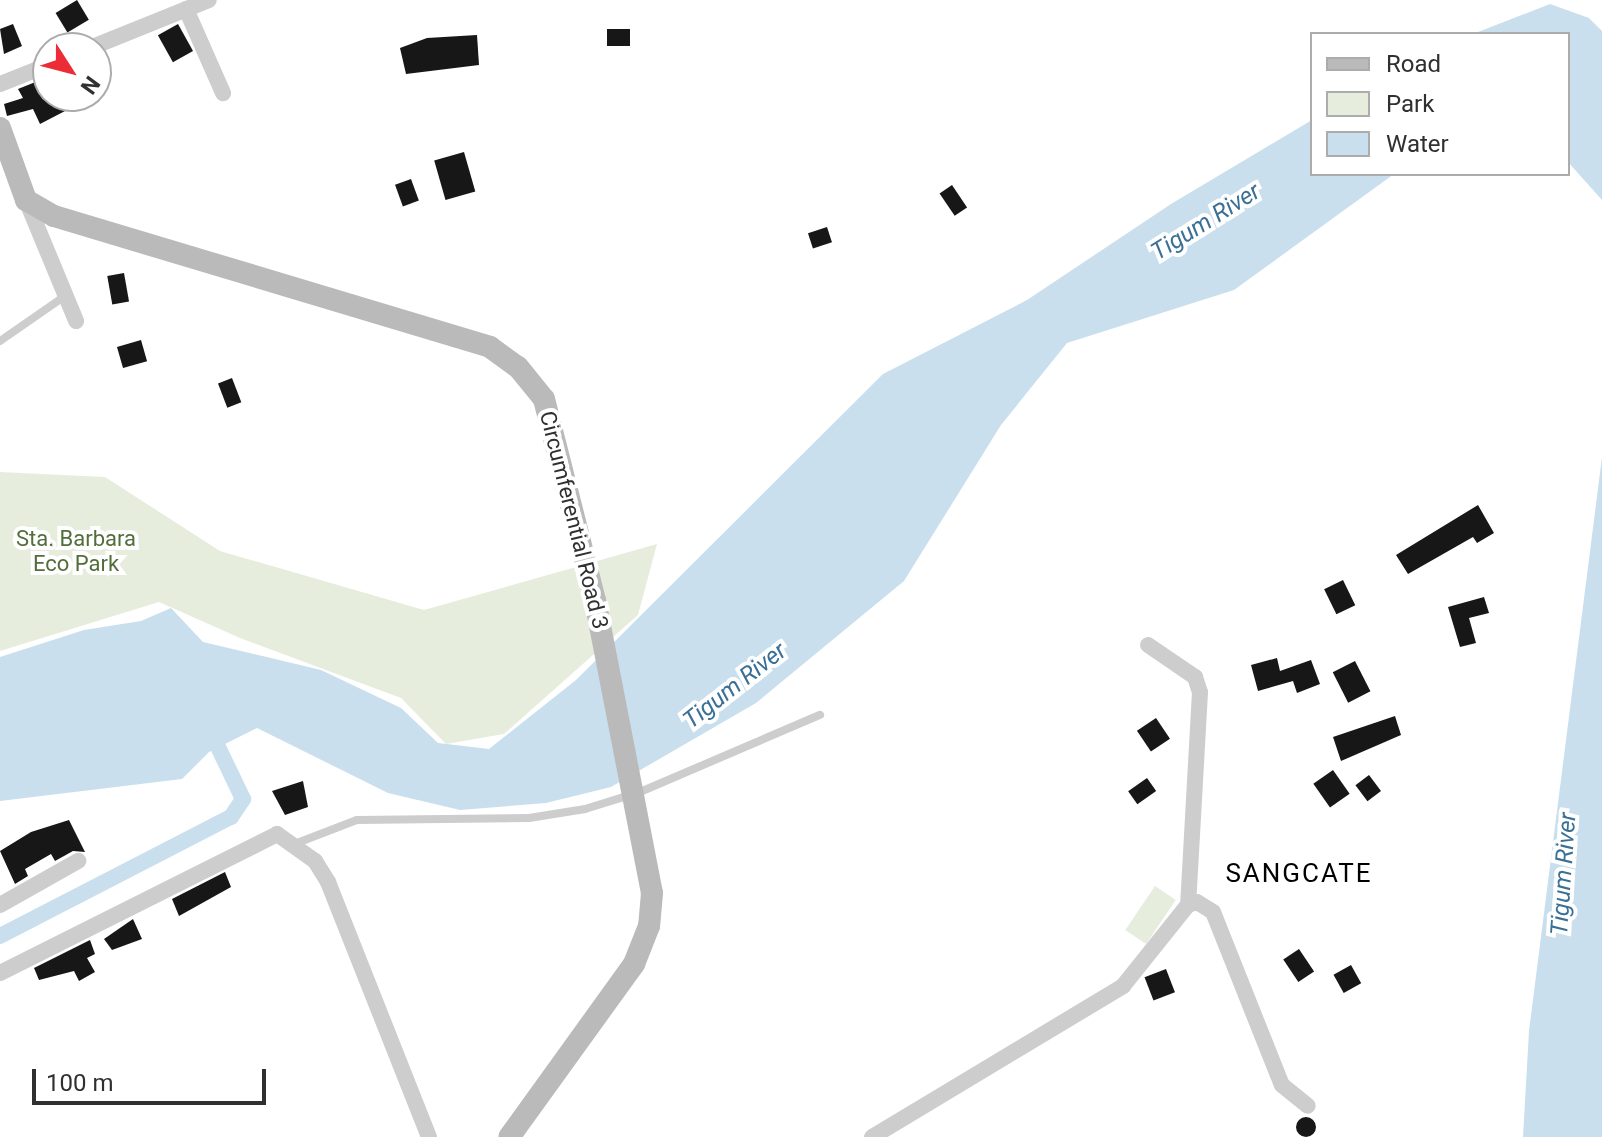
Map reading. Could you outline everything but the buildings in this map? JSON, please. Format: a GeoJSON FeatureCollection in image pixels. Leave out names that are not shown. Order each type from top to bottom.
{"type":"FeatureCollection","features":[{"type":"Feature","properties":{"kind":"main road"},"geometry":{"type":"LineString","coordinates":[[0,128],[26,200]]}},
{"type":"Feature","properties":{"kind":"main road","name":"Circumferential Road 3"},"geometry":{"type":"LineString","coordinates":[[26,200],[54,216],[173,254],[490,347],[518,367],[544,399],[555,430],[595,600],[643,825],[652,893],[649,926],[634,964],[509,1137]]}},
{"type":"Feature","properties":{"kind":"street"},"geometry":{"type":"LineString","coordinates":[[112,39],[209,0]]}},
{"type":"Feature","properties":{"kind":"street"},"geometry":{"type":"LineString","coordinates":[[186,9],[223,93]]}},
{"type":"Feature","properties":{"kind":"street"},"geometry":{"type":"LineString","coordinates":[[0,84],[32,71]]}},
{"type":"Feature","properties":{"kind":"street"},"geometry":{"type":"LineString","coordinates":[[26,200],[76,321]]}},
{"type":"Feature","properties":{"kind":"street"},"geometry":{"type":"LineString","coordinates":[[872,1137],[1123,986],[1188,905],[1200,692],[1195,677],[1148,645]]}},
{"type":"Feature","properties":{"kind":"street"},"geometry":{"type":"LineString","coordinates":[[0,973],[255,841],[277,834],[297,843],[328,882],[429,1137]]}},
{"type":"Feature","properties":{"kind":"street"},"geometry":{"type":"LineString","coordinates":[[0,905],[78,861]]}},
{"type":"Feature","properties":{"kind":"street"},"geometry":{"type":"LineString","coordinates":[[1188,905],[1204,903],[1213,912],[1282,1085],[1308,1106]]}},
{"type":"Feature","properties":{"kind":"lane"},"geometry":{"type":"LineString","coordinates":[[0,341],[66,296]]}},
{"type":"Feature","properties":{"kind":"lane"},"geometry":{"type":"LineString","coordinates":[[297,843],[357,820],[529,818],[585,809],[640,792],[820,715]]}},
{"type":"Feature","properties":{"kind":"green space","name":"Sta. Barbara Eco Park"},"geometry":{"type":"Polygon","coordinates":[[[0,472],[105,477],[220,551],[424,610],[657,544],[638,615],[504,734],[446,744],[401,698],[240,638],[159,602],[0,651],[0,472]]]}},
{"type":"Feature","properties":{"kind":"green space"},"geometry":{"type":"Polygon","coordinates":[[[1155,886],[1176,900],[1146,944],[1125,930],[1155,886]]]}},
{"type":"Feature","properties":{"kind":"water"},"geometry":{"type":"Polygon","coordinates":[[[1550,4],[1589,18],[1602,31],[1602,200],[1570,164],[1570,32],[1478,32],[1550,4]]]}},
{"type":"Feature","properties":{"kind":"water","name":"Tigum River"},"geometry":{"type":"Polygon","coordinates":[[[1310,121],[1310,176],[1391,176],[1234,290],[1067,343],[1001,425],[904,581],[756,703],[611,787],[546,803],[460,810],[388,793],[257,728],[209,752],[182,779],[0,801],[0,657],[84,630],[141,621],[171,608],[203,642],[321,670],[401,708],[438,743],[489,749],[576,680],[883,374],[1027,300],[1171,204],[1310,121]]]}},
{"type":"Feature","properties":{"kind":"water","name":"Tigum River"},"geometry":{"type":"Polygon","coordinates":[[[1602,457],[1602,1137],[1523,1137],[1529,1031],[1602,457]]]}},
{"type":"Feature","properties":{"kind":"waterway"},"geometry":{"type":"LineString","coordinates":[[0,936],[231,817],[243,799],[209,728]]}},
{"type":"Feature","properties":{"kind":"district","name":"SANGCATE"},"geometry":{"type":"Point","coordinates":[1299,874]}}]}
